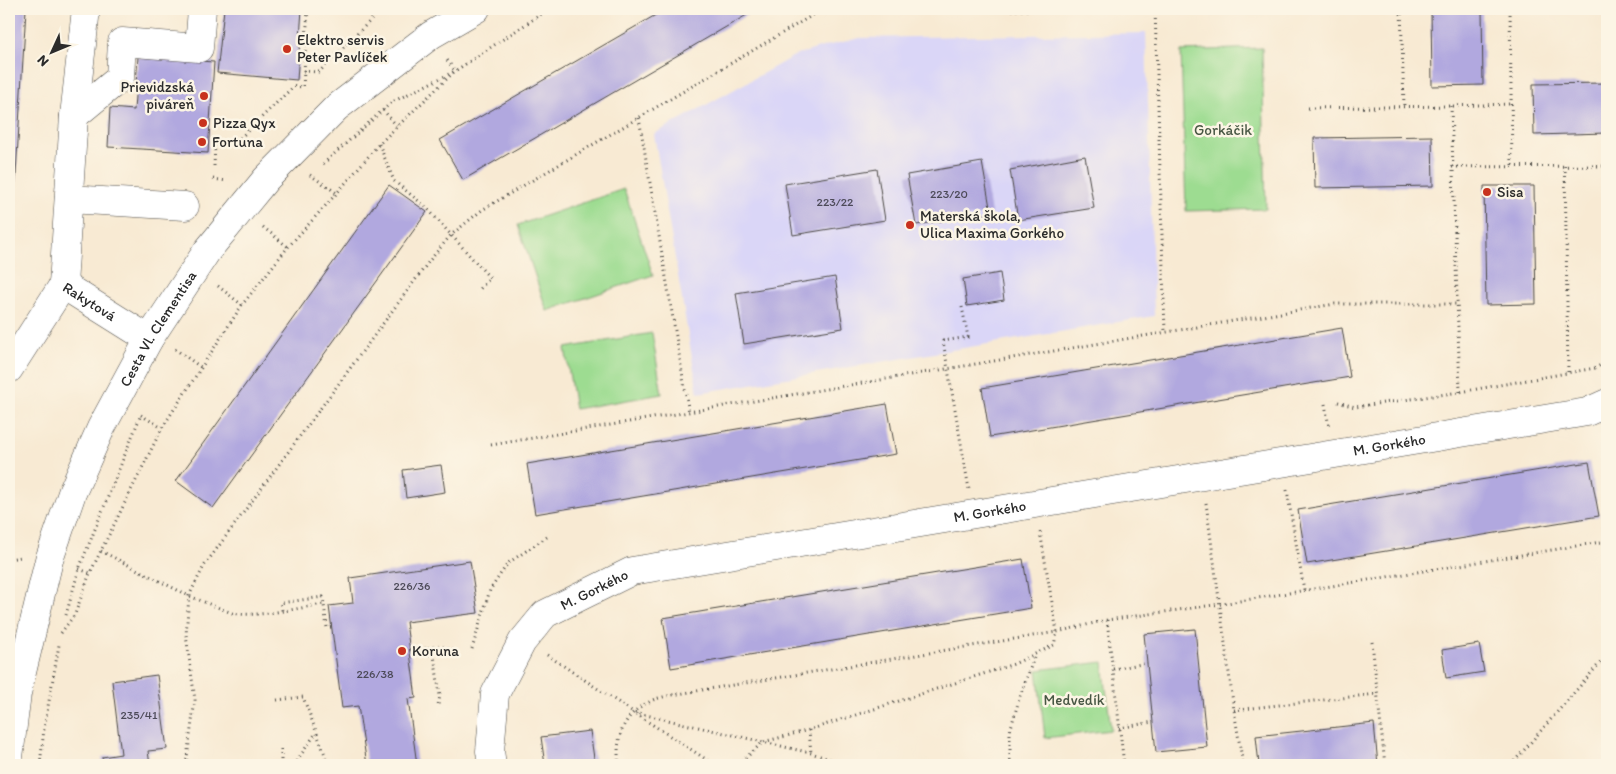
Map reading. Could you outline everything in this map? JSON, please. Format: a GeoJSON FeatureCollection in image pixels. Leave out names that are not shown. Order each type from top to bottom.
{"type":"FeatureCollection","features":[{"type":"Feature","properties":{"kind":"street"},"geometry":{"type":"LineString","coordinates":[[63,285],[74,116],[86,9]]}},
{"type":"Feature","properties":{"kind":"street"},"geometry":{"type":"LineString","coordinates":[[74,116],[120,78],[122,42],[199,48],[202,9]]}},
{"type":"Feature","properties":{"kind":"street","name":"Cesta Vl. Clementisa"},"geometry":{"type":"LineString","coordinates":[[9,756],[17,693],[49,560],[72,493],[101,428],[149,339],[207,251],[266,180],[336,108],[431,35],[476,9]]}},
{"type":"Feature","properties":{"kind":"street"},"geometry":{"type":"LineString","coordinates":[[69,200],[186,206]]}},
{"type":"Feature","properties":{"kind":"street","name":"Rakytová"},"geometry":{"type":"LineString","coordinates":[[9,369],[63,285],[149,339]]}},
{"type":"Feature","properties":{"kind":"street","name":"M. Gorkého"},"geometry":{"type":"LineString","coordinates":[[492,765],[490,750],[495,694],[522,642],[545,614],[632,571],[1586,412],[1607,403]]}},
{"type":"Feature","properties":{"kind":"path"},"geometry":{"type":"LineString","coordinates":[[214,166],[215,144],[233,145],[294,86],[303,86],[308,9]]}},
{"type":"Feature","properties":{"kind":"path"},"geometry":{"type":"LineString","coordinates":[[304,71],[319,72],[378,13],[378,9]]}},
{"type":"Feature","properties":{"kind":"path"},"geometry":{"type":"LineString","coordinates":[[304,181],[392,102],[455,71],[549,9]]}},
{"type":"Feature","properties":{"kind":"path"},"geometry":{"type":"LineString","coordinates":[[186,765],[195,700],[186,634],[189,596],[204,566],[430,260],[451,235],[482,210],[818,11],[1119,9]]}},
{"type":"Feature","properties":{"kind":"path"},"geometry":{"type":"LineString","coordinates":[[1155,9],[1165,332]]}},
{"type":"Feature","properties":{"kind":"path"},"geometry":{"type":"LineString","coordinates":[[1401,9],[1404,106]]}},
{"type":"Feature","properties":{"kind":"path"},"geometry":{"type":"LineString","coordinates":[[1510,9],[1512,167]]}},
{"type":"Feature","properties":{"kind":"path"},"geometry":{"type":"LineString","coordinates":[[431,35],[455,71]]}},
{"type":"Feature","properties":{"kind":"path"},"geometry":{"type":"LineString","coordinates":[[338,54],[348,65]]}},
{"type":"Feature","properties":{"kind":"path"},"geometry":{"type":"LineString","coordinates":[[61,633],[75,614],[90,573],[162,428],[242,305],[288,247],[379,144],[455,71]]}},
{"type":"Feature","properties":{"kind":"path"},"geometry":{"type":"LineString","coordinates":[[1308,108],[1511,104]]}},
{"type":"Feature","properties":{"kind":"path"},"geometry":{"type":"LineString","coordinates":[[1451,106],[1460,392]]}},
{"type":"Feature","properties":{"kind":"path"},"geometry":{"type":"LineString","coordinates":[[383,110],[397,126]]}},
{"type":"Feature","properties":{"kind":"path"},"geometry":{"type":"LineString","coordinates":[[639,118],[689,413]]}},
{"type":"Feature","properties":{"kind":"path"},"geometry":{"type":"LineString","coordinates":[[379,144],[394,180],[426,207],[490,278],[479,290]]}},
{"type":"Feature","properties":{"kind":"path"},"geometry":{"type":"LineString","coordinates":[[1564,166],[1568,373]]}},
{"type":"Feature","properties":{"kind":"path"},"geometry":{"type":"LineString","coordinates":[[1452,167],[1607,166]]}},
{"type":"Feature","properties":{"kind":"path"},"geometry":{"type":"LineString","coordinates":[[310,175],[337,193]]}},
{"type":"Feature","properties":{"kind":"path"},"geometry":{"type":"LineString","coordinates":[[213,179],[227,180]]}},
{"type":"Feature","properties":{"kind":"path"},"geometry":{"type":"LineString","coordinates":[[257,234],[269,220]]}},
{"type":"Feature","properties":{"kind":"path"},"geometry":{"type":"LineString","coordinates":[[263,226],[288,247]]}},
{"type":"Feature","properties":{"kind":"path"},"geometry":{"type":"LineString","coordinates":[[212,294],[223,279]]}},
{"type":"Feature","properties":{"kind":"path"},"geometry":{"type":"LineString","coordinates":[[218,286],[242,305]]}},
{"type":"Feature","properties":{"kind":"path"},"geometry":{"type":"LineString","coordinates":[[491,445],[1336,304],[1457,304]]}},
{"type":"Feature","properties":{"kind":"path"},"geometry":{"type":"LineString","coordinates":[[962,307],[968,337],[943,341],[974,514]]}},
{"type":"Feature","properties":{"kind":"path"},"geometry":{"type":"LineString","coordinates":[[170,357],[180,341]]}},
{"type":"Feature","properties":{"kind":"path"},"geometry":{"type":"LineString","coordinates":[[175,349],[202,368]]}},
{"type":"Feature","properties":{"kind":"path"},"geometry":{"type":"LineString","coordinates":[[1338,402],[1354,407],[1460,392],[1594,368],[1607,362]]}},
{"type":"Feature","properties":{"kind":"path"},"geometry":{"type":"LineString","coordinates":[[1325,404],[1330,428]]}},
{"type":"Feature","properties":{"kind":"path"},"geometry":{"type":"LineString","coordinates":[[40,765],[44,730],[61,633],[79,570],[145,407]]}},
{"type":"Feature","properties":{"kind":"path"},"geometry":{"type":"LineString","coordinates":[[141,415],[162,428]]}},
{"type":"Feature","properties":{"kind":"path"},"geometry":{"type":"LineString","coordinates":[[1607,435],[1604,436],[1607,457]]}},
{"type":"Feature","properties":{"kind":"path"},"geometry":{"type":"LineString","coordinates":[[1278,490],[1287,489],[1304,590]]}},
{"type":"Feature","properties":{"kind":"path"},"geometry":{"type":"LineString","coordinates":[[1196,504],[1215,501]]}},
{"type":"Feature","properties":{"kind":"path"},"geometry":{"type":"LineString","coordinates":[[1206,502],[1243,765]]}},
{"type":"Feature","properties":{"kind":"path"},"geometry":{"type":"LineString","coordinates":[[738,765],[763,742],[809,730],[1014,664],[1054,645],[1057,632],[1040,531],[1050,529]]}},
{"type":"Feature","properties":{"kind":"path"},"geometry":{"type":"LineString","coordinates":[[472,648],[490,590],[508,563],[550,535]]}},
{"type":"Feature","properties":{"kind":"path"},"geometry":{"type":"LineString","coordinates":[[619,765],[620,733],[633,712],[649,701],[672,695],[1057,632],[1106,620],[1221,604],[1607,540]]}},
{"type":"Feature","properties":{"kind":"path"},"geometry":{"type":"LineString","coordinates":[[101,551],[189,596],[239,614],[324,604]]}},
{"type":"Feature","properties":{"kind":"path"},"geometry":{"type":"LineString","coordinates":[[79,570],[90,573]]}},
{"type":"Feature","properties":{"kind":"path"},"geometry":{"type":"LineString","coordinates":[[282,610],[280,603],[323,596],[327,628],[332,627]]}},
{"type":"Feature","properties":{"kind":"path"},"geometry":{"type":"LineString","coordinates":[[1106,620],[1124,765]]}},
{"type":"Feature","properties":{"kind":"path"},"geometry":{"type":"LineString","coordinates":[[522,642],[547,655],[715,765]]}},
{"type":"Feature","properties":{"kind":"path"},"geometry":{"type":"LineString","coordinates":[[1372,642],[1385,765]]}},
{"type":"Feature","properties":{"kind":"path"},"geometry":{"type":"LineString","coordinates":[[410,650],[440,646],[456,651]]}},
{"type":"Feature","properties":{"kind":"path"},"geometry":{"type":"LineString","coordinates":[[428,648],[429,656],[434,655],[440,696],[438,706]]}},
{"type":"Feature","properties":{"kind":"path"},"geometry":{"type":"LineString","coordinates":[[541,663],[553,649]]}},
{"type":"Feature","properties":{"kind":"path"},"geometry":{"type":"LineString","coordinates":[[1010,765],[1010,731],[1020,696],[1036,654]]}},
{"type":"Feature","properties":{"kind":"path"},"geometry":{"type":"LineString","coordinates":[[1511,765],[1607,655]]}},
{"type":"Feature","properties":{"kind":"path"},"geometry":{"type":"LineString","coordinates":[[1113,669],[1147,663]]}},
{"type":"Feature","properties":{"kind":"path"},"geometry":{"type":"LineString","coordinates":[[1234,710],[1377,694]]}},
{"type":"Feature","properties":{"kind":"path"},"geometry":{"type":"LineString","coordinates":[[277,700],[303,697],[329,765]]}},
{"type":"Feature","properties":{"kind":"path"},"geometry":{"type":"LineString","coordinates":[[633,712],[812,753],[848,765]]}},
{"type":"Feature","properties":{"kind":"path"},"geometry":{"type":"LineString","coordinates":[[1119,728],[1153,722]]}},
{"type":"Feature","properties":{"kind":"path"},"geometry":{"type":"LineString","coordinates":[[809,730],[812,753]]}},
{"type":"Feature","properties":{"kind":"path"},"geometry":{"type":"LineString","coordinates":[[294,765],[317,732]]}},
{"type":"Feature","properties":{"kind":"path"},"geometry":{"type":"LineString","coordinates":[[281,745],[281,765]]}},
{"type":"Feature","properties":{"kind":"shaded area","name":"Materská škola, Ulica Maxima Gorkého"},"geometry":{"type":"Polygon","coordinates":[[[1146,33],[1154,316],[698,393],[654,134],[794,56],[860,38],[1146,33]]]}},
{"type":"Feature","properties":{"kind":"green space","name":"Gorkáčik"},"geometry":{"type":"Polygon","coordinates":[[[1262,48],[1266,209],[1186,211],[1181,51],[1262,48]]]}},
{"type":"Feature","properties":{"kind":"green space"},"geometry":{"type":"Polygon","coordinates":[[[624,189],[653,275],[547,311],[518,225],[624,189]]]}},
{"type":"Feature","properties":{"kind":"green space"},"geometry":{"type":"Polygon","coordinates":[[[652,333],[662,394],[575,409],[565,348],[652,333]]]}},
{"type":"Feature","properties":{"kind":"green space","name":"Medvedík"},"geometry":{"type":"Polygon","coordinates":[[[1103,662],[1111,730],[1045,738],[1037,670],[1103,662]]]}},
{"type":"Feature","properties":{"kind":"building"},"geometry":{"type":"Polygon","coordinates":[[[9,9],[26,9],[10,274],[9,274],[9,9]]]}},
{"type":"Feature","properties":{"kind":"building"},"geometry":{"type":"Polygon","coordinates":[[[224,9],[302,9],[297,80],[217,73],[224,9]]]}},
{"type":"Feature","properties":{"kind":"building"},"geometry":{"type":"Polygon","coordinates":[[[666,9],[757,9],[463,180],[440,140],[666,9]]]}},
{"type":"Feature","properties":{"kind":"building"},"geometry":{"type":"Polygon","coordinates":[[[1431,9],[1482,9],[1483,85],[1432,86],[1431,9]]]}},
{"type":"Feature","properties":{"kind":"building"},"geometry":{"type":"Polygon","coordinates":[[[138,57],[214,62],[208,153],[108,147],[110,108],[134,110],[138,57]]]}},
{"type":"Feature","properties":{"kind":"building"},"geometry":{"type":"Polygon","coordinates":[[[1607,83],[1607,133],[1534,135],[1533,84],[1607,83]]]}},
{"type":"Feature","properties":{"kind":"building"},"geometry":{"type":"Polygon","coordinates":[[[1432,136],[1433,186],[1315,188],[1314,138],[1432,136]]]}},
{"type":"Feature","properties":{"kind":"building"},"geometry":{"type":"Polygon","coordinates":[[[1085,156],[1094,208],[1018,220],[1010,170],[1085,156]]]}},
{"type":"Feature","properties":{"kind":"building"},"geometry":{"type":"Polygon","coordinates":[[[982,162],[991,213],[916,225],[907,175],[982,162]]]}},
{"type":"Feature","properties":{"kind":"building"},"geometry":{"type":"Polygon","coordinates":[[[877,169],[885,220],[793,235],[785,184],[877,169]]]}},
{"type":"Feature","properties":{"kind":"building"},"geometry":{"type":"Polygon","coordinates":[[[389,185],[427,212],[213,508],[176,481],[389,185]]]}},
{"type":"Feature","properties":{"kind":"building"},"geometry":{"type":"Polygon","coordinates":[[[1484,186],[1534,186],[1536,304],[1486,305],[1484,186]]]}},
{"type":"Feature","properties":{"kind":"building"},"geometry":{"type":"Polygon","coordinates":[[[1000,273],[1004,300],[967,306],[963,279],[1000,273]]]}},
{"type":"Feature","properties":{"kind":"building"},"geometry":{"type":"Polygon","coordinates":[[[835,277],[843,328],[744,344],[736,293],[835,277]]]}},
{"type":"Feature","properties":{"kind":"building"},"geometry":{"type":"Polygon","coordinates":[[[1342,328],[1350,377],[990,437],[982,388],[1342,328]]]}},
{"type":"Feature","properties":{"kind":"building"},"geometry":{"type":"Polygon","coordinates":[[[887,404],[896,454],[535,514],[527,464],[887,404]]]}},
{"type":"Feature","properties":{"kind":"building"},"geometry":{"type":"Polygon","coordinates":[[[1589,462],[1599,516],[1307,564],[1298,510],[1589,462]]]}},
{"type":"Feature","properties":{"kind":"building"},"geometry":{"type":"Polygon","coordinates":[[[441,465],[445,492],[406,498],[403,470],[441,465]]]}},
{"type":"Feature","properties":{"kind":"building"},"geometry":{"type":"Polygon","coordinates":[[[1023,559],[1031,608],[671,668],[663,618],[1023,559]]]}},
{"type":"Feature","properties":{"kind":"building"},"geometry":{"type":"Polygon","coordinates":[[[470,561],[478,613],[406,622],[416,698],[408,699],[417,765],[367,765],[358,706],[342,708],[329,606],[353,603],[350,578],[470,561]]]}},
{"type":"Feature","properties":{"kind":"building"},"geometry":{"type":"Polygon","coordinates":[[[1195,629],[1207,747],[1156,752],[1144,634],[1195,629]]]}},
{"type":"Feature","properties":{"kind":"building"},"geometry":{"type":"Polygon","coordinates":[[[1479,644],[1484,672],[1446,678],[1442,650],[1479,644]]]}},
{"type":"Feature","properties":{"kind":"building"},"geometry":{"type":"Polygon","coordinates":[[[157,675],[167,749],[148,751],[150,765],[103,765],[102,757],[121,754],[112,681],[157,675]]]}},
{"type":"Feature","properties":{"kind":"building"},"geometry":{"type":"Polygon","coordinates":[[[1374,723],[1378,765],[1259,765],[1256,736],[1374,723]]]}},
{"type":"Feature","properties":{"kind":"building"},"geometry":{"type":"Polygon","coordinates":[[[590,731],[595,765],[545,765],[541,737],[590,731]]]}},
{"type":"Feature","properties":{"kind":"place","name":"Elektro servis Peter Pavlíček"},"geometry":{"type":"Point","coordinates":[287,49]}},
{"type":"Feature","properties":{"kind":"place","name":"Prievidzská piváreň"},"geometry":{"type":"Point","coordinates":[204,96]}},
{"type":"Feature","properties":{"kind":"place","name":"Pizza Qyx"},"geometry":{"type":"Point","coordinates":[203,123]}},
{"type":"Feature","properties":{"kind":"place","name":"Fortuna"},"geometry":{"type":"Point","coordinates":[202,142]}},
{"type":"Feature","properties":{"kind":"place","name":"Sisa"},"geometry":{"type":"Point","coordinates":[1487,192]}},
{"type":"Feature","properties":{"kind":"place","name":"Materská škola, Ulica Maxima Gorkého"},"geometry":{"type":"Point","coordinates":[910,225]}},
{"type":"Feature","properties":{"kind":"place","name":"Koruna"},"geometry":{"type":"Point","coordinates":[402,651]}}]}
